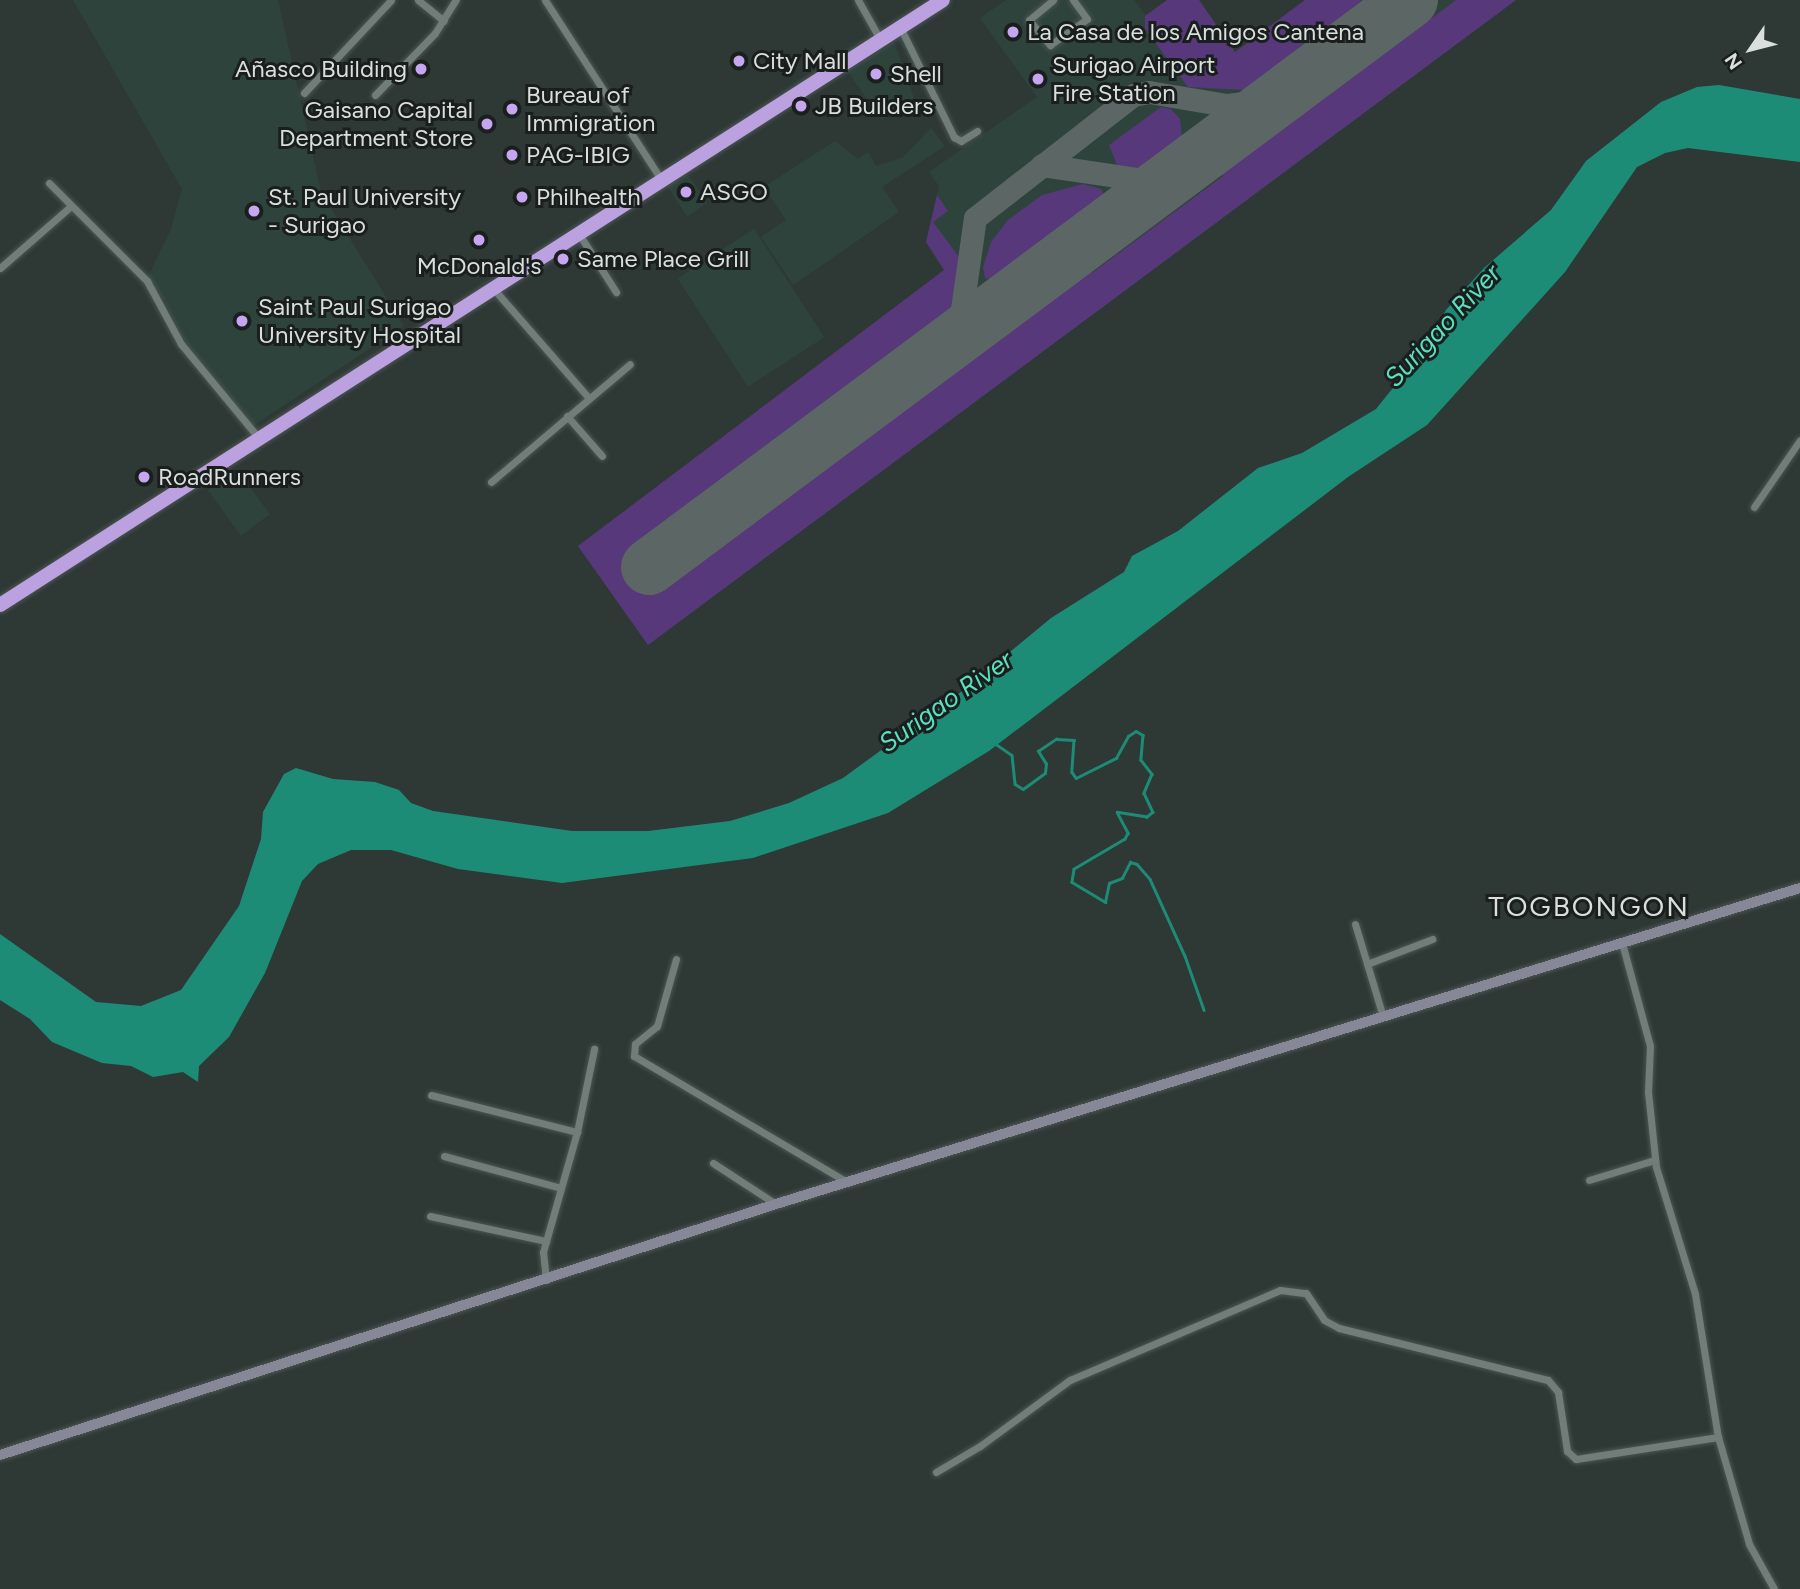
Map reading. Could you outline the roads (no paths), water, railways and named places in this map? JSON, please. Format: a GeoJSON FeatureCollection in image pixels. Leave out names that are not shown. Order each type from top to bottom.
{"type":"FeatureCollection","features":[{"type":"Feature","properties":{"kind":"highway"},"geometry":{"type":"LineString","coordinates":[[0,606],[660,178],[943,0]]}},
{"type":"Feature","properties":{"kind":"street"},"geometry":{"type":"LineString","coordinates":[[304,93],[390,0]]}},
{"type":"Feature","properties":{"kind":"street"},"geometry":{"type":"LineString","coordinates":[[418,0],[443,21]]}},
{"type":"Feature","properties":{"kind":"street"},"geometry":{"type":"LineString","coordinates":[[375,95],[443,21],[456,0]]}},
{"type":"Feature","properties":{"kind":"street"},"geometry":{"type":"LineString","coordinates":[[545,0],[660,178]]}},
{"type":"Feature","properties":{"kind":"street"},"geometry":{"type":"LineString","coordinates":[[858,0],[880,38]]}},
{"type":"Feature","properties":{"kind":"street"},"geometry":{"type":"LineString","coordinates":[[1035,0],[1041,8]]}},
{"type":"Feature","properties":{"kind":"street"},"geometry":{"type":"LineString","coordinates":[[1051,1],[1029,20],[1047,44],[1054,43],[1087,19],[1075,2]]}},
{"type":"Feature","properties":{"kind":"street"},"geometry":{"type":"LineString","coordinates":[[900,26],[954,138],[961,141],[977,131]]}},
{"type":"Feature","properties":{"kind":"street"},"geometry":{"type":"LineString","coordinates":[[49,183],[148,282],[181,344],[258,437]]}},
{"type":"Feature","properties":{"kind":"street"},"geometry":{"type":"LineString","coordinates":[[0,268],[71,206]]}},
{"type":"Feature","properties":{"kind":"street"},"geometry":{"type":"LineString","coordinates":[[578,231],[616,292]]}},
{"type":"Feature","properties":{"kind":"street"},"geometry":{"type":"LineString","coordinates":[[492,286],[589,398]]}},
{"type":"Feature","properties":{"kind":"street"},"geometry":{"type":"LineString","coordinates":[[491,482],[630,364]]}},
{"type":"Feature","properties":{"kind":"street"},"geometry":{"type":"LineString","coordinates":[[567,416],[602,456]]}},
{"type":"Feature","properties":{"kind":"street"},"geometry":{"type":"LineString","coordinates":[[1754,507],[1800,440]]}},
{"type":"Feature","properties":{"kind":"street"},"geometry":{"type":"LineString","coordinates":[[0,1455],[546,1281],[776,1204],[1800,888]]}},
{"type":"Feature","properties":{"kind":"street"},"geometry":{"type":"LineString","coordinates":[[1355,924],[1383,1017]]}},
{"type":"Feature","properties":{"kind":"street"},"geometry":{"type":"LineString","coordinates":[[1367,964],[1432,939]]}},
{"type":"Feature","properties":{"kind":"street"},"geometry":{"type":"LineString","coordinates":[[1622,943],[1650,1046],[1648,1092],[1655,1160],[1695,1294],[1718,1437],[1749,1544],[1774,1589]]}},
{"type":"Feature","properties":{"kind":"street"},"geometry":{"type":"LineString","coordinates":[[676,959],[657,1026],[635,1044],[634,1056],[847,1182]]}},
{"type":"Feature","properties":{"kind":"street"},"geometry":{"type":"LineString","coordinates":[[546,1281],[542,1261],[546,1241],[577,1132],[594,1049]]}},
{"type":"Feature","properties":{"kind":"street"},"geometry":{"type":"LineString","coordinates":[[431,1095],[577,1132]]}},
{"type":"Feature","properties":{"kind":"street"},"geometry":{"type":"LineString","coordinates":[[444,1156],[561,1188]]}},
{"type":"Feature","properties":{"kind":"street"},"geometry":{"type":"LineString","coordinates":[[1589,1181],[1655,1160]]}},
{"type":"Feature","properties":{"kind":"street"},"geometry":{"type":"LineString","coordinates":[[713,1163],[776,1204]]}},
{"type":"Feature","properties":{"kind":"street"},"geometry":{"type":"LineString","coordinates":[[430,1216],[546,1241]]}},
{"type":"Feature","properties":{"kind":"street"},"geometry":{"type":"LineString","coordinates":[[936,1472],[980,1446],[1070,1380],[1280,1290],[1306,1293],[1324,1320],[1339,1328],[1548,1380],[1558,1392],[1567,1451],[1576,1459],[1718,1437]]}},
{"type":"Feature","properties":{"kind":"water","name":"Surigao River"},"geometry":{"type":"Polygon","coordinates":[[[1719,85],[1800,99],[1800,162],[1688,148],[1665,153],[1637,167],[1565,272],[1427,425],[1348,477],[989,751],[888,813],[753,858],[562,883],[458,869],[391,850],[351,850],[318,864],[302,881],[265,973],[229,1037],[199,1066],[198,1082],[183,1072],[153,1077],[131,1066],[102,1063],[52,1042],[30,1019],[0,1000],[0,934],[96,1002],[141,1006],[181,990],[239,906],[261,839],[263,812],[284,774],[296,768],[333,779],[375,782],[399,790],[411,803],[433,811],[572,831],[648,831],[730,821],[789,803],[843,778],[969,686],[1051,618],[1124,572],[1132,556],[1178,531],[1258,468],[1302,453],[1376,409],[1417,358],[1446,310],[1484,268],[1551,210],[1586,161],[1661,102],[1697,87],[1719,85]]]}},
{"type":"Feature","properties":{"kind":"waterway"},"geometry":{"type":"LineString","coordinates":[[996,744],[1012,755],[1015,784],[1023,789],[1045,773],[1046,764],[1038,751],[1056,739],[1074,740],[1072,772],[1076,778],[1116,758],[1128,736],[1136,731],[1143,735],[1141,760],[1152,774],[1144,793],[1153,812],[1147,817],[1117,812],[1128,833],[1125,839],[1074,869],[1072,882],[1105,902],[1109,883],[1122,878],[1130,862],[1137,864],[1150,879],[1185,956],[1204,1010]]}},
{"type":"Feature","properties":{"kind":"place","name":"La Casa de los Amigos Cantena"},"geometry":{"type":"Point","coordinates":[1013,32]}},
{"type":"Feature","properties":{"kind":"place","name":"City Mall"},"geometry":{"type":"Point","coordinates":[739,61]}},
{"type":"Feature","properties":{"kind":"place","name":"Añasco Building"},"geometry":{"type":"Point","coordinates":[421,69]}},
{"type":"Feature","properties":{"kind":"place","name":"Shell"},"geometry":{"type":"Point","coordinates":[876,74]}},
{"type":"Feature","properties":{"kind":"place","name":"Surigao Airport Fire Station"},"geometry":{"type":"Point","coordinates":[1038,79]}},
{"type":"Feature","properties":{"kind":"place","name":"JB Builders"},"geometry":{"type":"Point","coordinates":[801,106]}},
{"type":"Feature","properties":{"kind":"place","name":"Bureau of Immigration"},"geometry":{"type":"Point","coordinates":[512,109]}},
{"type":"Feature","properties":{"kind":"place","name":"Gaisano Capital Department Store"},"geometry":{"type":"Point","coordinates":[487,124]}},
{"type":"Feature","properties":{"kind":"place","name":"PAG-IBIG"},"geometry":{"type":"Point","coordinates":[512,155]}},
{"type":"Feature","properties":{"kind":"place","name":"ASGO"},"geometry":{"type":"Point","coordinates":[686,192]}},
{"type":"Feature","properties":{"kind":"place","name":"Philhealth"},"geometry":{"type":"Point","coordinates":[522,197]}},
{"type":"Feature","properties":{"kind":"place","name":"St. Paul University - Surigao"},"geometry":{"type":"Point","coordinates":[254,211]}},
{"type":"Feature","properties":{"kind":"place","name":"McDonald's"},"geometry":{"type":"Point","coordinates":[479,240]}},
{"type":"Feature","properties":{"kind":"place","name":"Same Place Grill"},"geometry":{"type":"Point","coordinates":[563,259]}},
{"type":"Feature","properties":{"kind":"place","name":"Saint Paul Surigao University Hospital"},"geometry":{"type":"Point","coordinates":[242,321]}},
{"type":"Feature","properties":{"kind":"place","name":"RoadRunners"},"geometry":{"type":"Point","coordinates":[144,477]}},
{"type":"Feature","properties":{"kind":"district","name":"TOGBONGON"},"geometry":{"type":"Point","coordinates":[1589,906]}}]}
